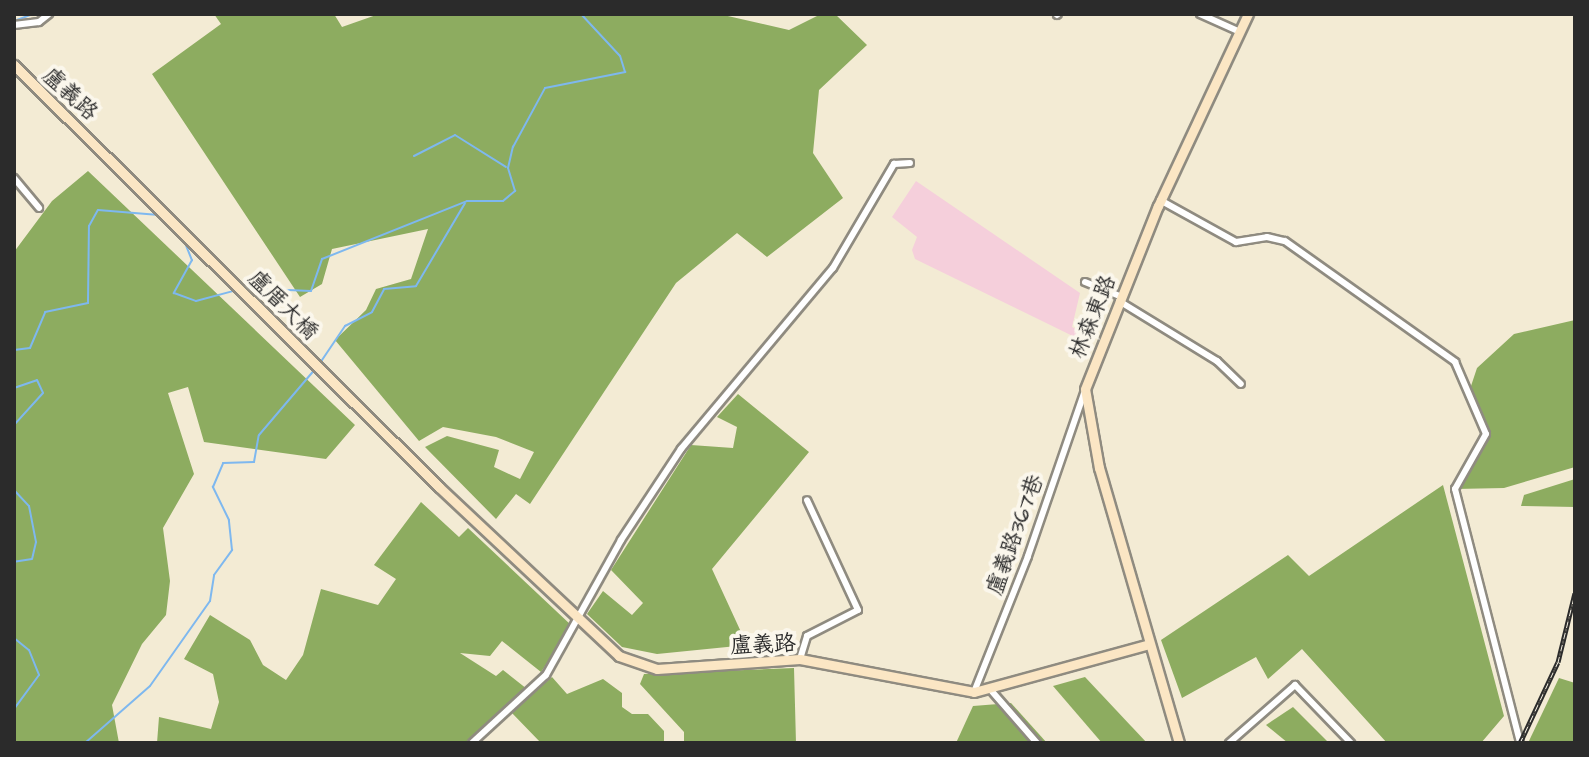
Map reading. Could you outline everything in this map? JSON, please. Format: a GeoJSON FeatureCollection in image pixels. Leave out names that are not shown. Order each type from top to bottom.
{"type":"FeatureCollection","features":[{"type":"Feature","properties":{"kind":"street"},"geometry":{"type":"LineString","coordinates":[[14,25],[39,22],[49,14]]}},
{"type":"Feature","properties":{"kind":"street"},"geometry":{"type":"LineString","coordinates":[[1200,14],[1240,32]]}},
{"type":"Feature","properties":{"kind":"street","name":"林森東路"},"geometry":{"type":"LineString","coordinates":[[1179,743],[1099,468],[1085,389],[1160,200],[1248,14]]}},
{"type":"Feature","properties":{"kind":"street","name":"盧義路"},"geometry":{"type":"LineString","coordinates":[[14,65],[102,148]]}},
{"type":"Feature","properties":{"kind":"street","name":"盧厝大橋"},"geometry":{"type":"LineString","coordinates":[[102,148],[439,487]]}},
{"type":"Feature","properties":{"kind":"street"},"geometry":{"type":"LineString","coordinates":[[472,743],[546,675],[621,540],[681,449],[833,268],[894,164],[910,163]]}},
{"type":"Feature","properties":{"kind":"street"},"geometry":{"type":"LineString","coordinates":[[14,178],[39,208]]}},
{"type":"Feature","properties":{"kind":"street"},"geometry":{"type":"LineString","coordinates":[[1160,200],[1236,242],[1267,237],[1285,241],[1455,362],[1486,434],[1455,489],[1520,742]]}},
{"type":"Feature","properties":{"kind":"street"},"geometry":{"type":"LineString","coordinates":[[1085,282],[1120,298],[1217,361],[1241,384]]}},
{"type":"Feature","properties":{"kind":"street","name":"盧義路367巷"},"geometry":{"type":"LineString","coordinates":[[974,692],[1028,556],[1085,389]]}},
{"type":"Feature","properties":{"kind":"street","name":"盧義路"},"geometry":{"type":"LineString","coordinates":[[439,487],[578,622],[619,656],[657,669],[800,659],[974,692],[1149,644]]}},
{"type":"Feature","properties":{"kind":"street"},"geometry":{"type":"LineString","coordinates":[[800,659],[807,636],[858,610],[807,500]]}},
{"type":"Feature","properties":{"kind":"street"},"geometry":{"type":"LineString","coordinates":[[1229,743],[1295,685],[1351,743]]}},
{"type":"Feature","properties":{"kind":"street"},"geometry":{"type":"LineString","coordinates":[[989,688],[1037,743]]}},
{"type":"Feature","properties":{"kind":"shaded area"},"geometry":{"type":"Polygon","coordinates":[[[916,181],[1080,293],[1072,327],[1091,336],[1087,343],[915,259],[912,250],[917,237],[892,217],[916,181]]]}},
{"type":"Feature","properties":{"kind":"green space"},"geometry":{"type":"Polygon","coordinates":[[[214,14],[334,14],[342,27],[379,14],[719,14],[789,30],[821,14],[835,14],[867,45],[819,90],[813,153],[843,198],[767,257],[737,233],[676,283],[530,504],[516,494],[496,519],[425,447],[447,436],[499,450],[494,467],[520,479],[534,452],[496,437],[443,427],[419,441],[335,340],[366,310],[376,289],[411,279],[428,229],[332,249],[322,284],[300,297],[152,74],[221,24],[214,14]]]}},
{"type":"Feature","properties":{"kind":"green space"},"geometry":{"type":"Polygon","coordinates":[[[88,171],[355,425],[326,459],[204,442],[188,387],[168,393],[194,474],[163,528],[170,581],[166,615],[142,644],[112,705],[119,743],[14,743],[14,252],[52,201],[88,171]]]}},
{"type":"Feature","properties":{"kind":"green space"},"geometry":{"type":"Polygon","coordinates":[[[1575,320],[1575,467],[1504,488],[1455,489],[1486,434],[1469,392],[1477,368],[1514,334],[1575,320]]]}},
{"type":"Feature","properties":{"kind":"green space"},"geometry":{"type":"Polygon","coordinates":[[[738,394],[809,452],[712,569],[747,645],[657,654],[622,647],[587,614],[603,591],[632,615],[643,603],[611,570],[691,445],[733,448],[737,427],[717,417],[738,394]]]}},
{"type":"Feature","properties":{"kind":"green space"},"geometry":{"type":"Polygon","coordinates":[[[1575,479],[1575,507],[1521,506],[1524,495],[1575,479]]]}},
{"type":"Feature","properties":{"kind":"green space"},"geometry":{"type":"Polygon","coordinates":[[[1443,485],[1504,716],[1481,743],[1387,743],[1302,649],[1268,679],[1256,657],[1182,698],[1161,640],[1288,555],[1309,576],[1443,485]]]}},
{"type":"Feature","properties":{"kind":"green space"},"geometry":{"type":"Polygon","coordinates":[[[421,502],[459,537],[468,528],[572,626],[541,672],[502,641],[490,656],[460,653],[496,676],[503,670],[527,689],[465,743],[157,743],[159,717],[211,729],[219,702],[213,674],[184,659],[210,615],[250,640],[263,665],[286,680],[303,655],[321,589],[378,605],[396,579],[374,565],[421,502]]]}},
{"type":"Feature","properties":{"kind":"green space"},"geometry":{"type":"Polygon","coordinates":[[[794,668],[796,743],[684,743],[684,732],[640,684],[644,674],[794,668]]]}},
{"type":"Feature","properties":{"kind":"green space"},"geometry":{"type":"Polygon","coordinates":[[[552,677],[567,694],[603,679],[622,693],[622,707],[632,714],[648,714],[664,731],[664,743],[541,743],[511,712],[552,677]]]}},
{"type":"Feature","properties":{"kind":"green space"},"geometry":{"type":"Polygon","coordinates":[[[1085,677],[1147,743],[1102,743],[1053,686],[1085,677]]]}},
{"type":"Feature","properties":{"kind":"green space"},"geometry":{"type":"Polygon","coordinates":[[[1559,678],[1575,683],[1575,743],[1528,743],[1559,678]]]}},
{"type":"Feature","properties":{"kind":"green space"},"geometry":{"type":"Polygon","coordinates":[[[1011,703],[1047,743],[956,743],[973,706],[1011,703]]]}},
{"type":"Feature","properties":{"kind":"green space"},"geometry":{"type":"Polygon","coordinates":[[[1293,707],[1329,743],[1288,743],[1266,725],[1293,707]]]}},
{"type":"Feature","properties":{"kind":"waterway"},"geometry":{"type":"LineString","coordinates":[[14,21],[33,14]]}},
{"type":"Feature","properties":{"kind":"waterway"},"geometry":{"type":"LineString","coordinates":[[244,288],[311,291],[322,259],[467,201],[503,201],[515,191],[508,168],[513,147],[545,88],[625,72],[620,56],[581,14]]}},
{"type":"Feature","properties":{"kind":"waterway"},"geometry":{"type":"LineString","coordinates":[[414,156],[455,135],[506,167]]}},
{"type":"Feature","properties":{"kind":"waterway"},"geometry":{"type":"LineString","coordinates":[[320,363],[345,326],[372,312],[384,289],[416,286],[465,203]]}},
{"type":"Feature","properties":{"kind":"waterway"},"geometry":{"type":"LineString","coordinates":[[14,350],[30,348],[45,312],[88,303],[89,226],[98,210],[159,215]]}},
{"type":"Feature","properties":{"kind":"waterway"},"geometry":{"type":"LineString","coordinates":[[183,238],[192,260],[174,293],[196,301],[234,291]]}},
{"type":"Feature","properties":{"kind":"waterway"},"geometry":{"type":"LineString","coordinates":[[85,743],[150,686],[210,601],[214,575],[232,550],[229,520],[213,487],[223,463],[254,462],[259,435],[316,368]]}},
{"type":"Feature","properties":{"kind":"waterway"},"geometry":{"type":"LineString","coordinates":[[14,388],[37,380],[43,393],[14,425]]}},
{"type":"Feature","properties":{"kind":"waterway"},"geometry":{"type":"LineString","coordinates":[[14,490],[29,506],[36,542],[32,559],[14,562]]}},
{"type":"Feature","properties":{"kind":"waterway"},"geometry":{"type":"LineString","coordinates":[[14,638],[29,650],[39,675],[14,709]]}},
{"type":"Feature","properties":{"kind":"railway"},"geometry":{"type":"LineString","coordinates":[[1520,743],[1558,662],[1575,593]]}}]}
